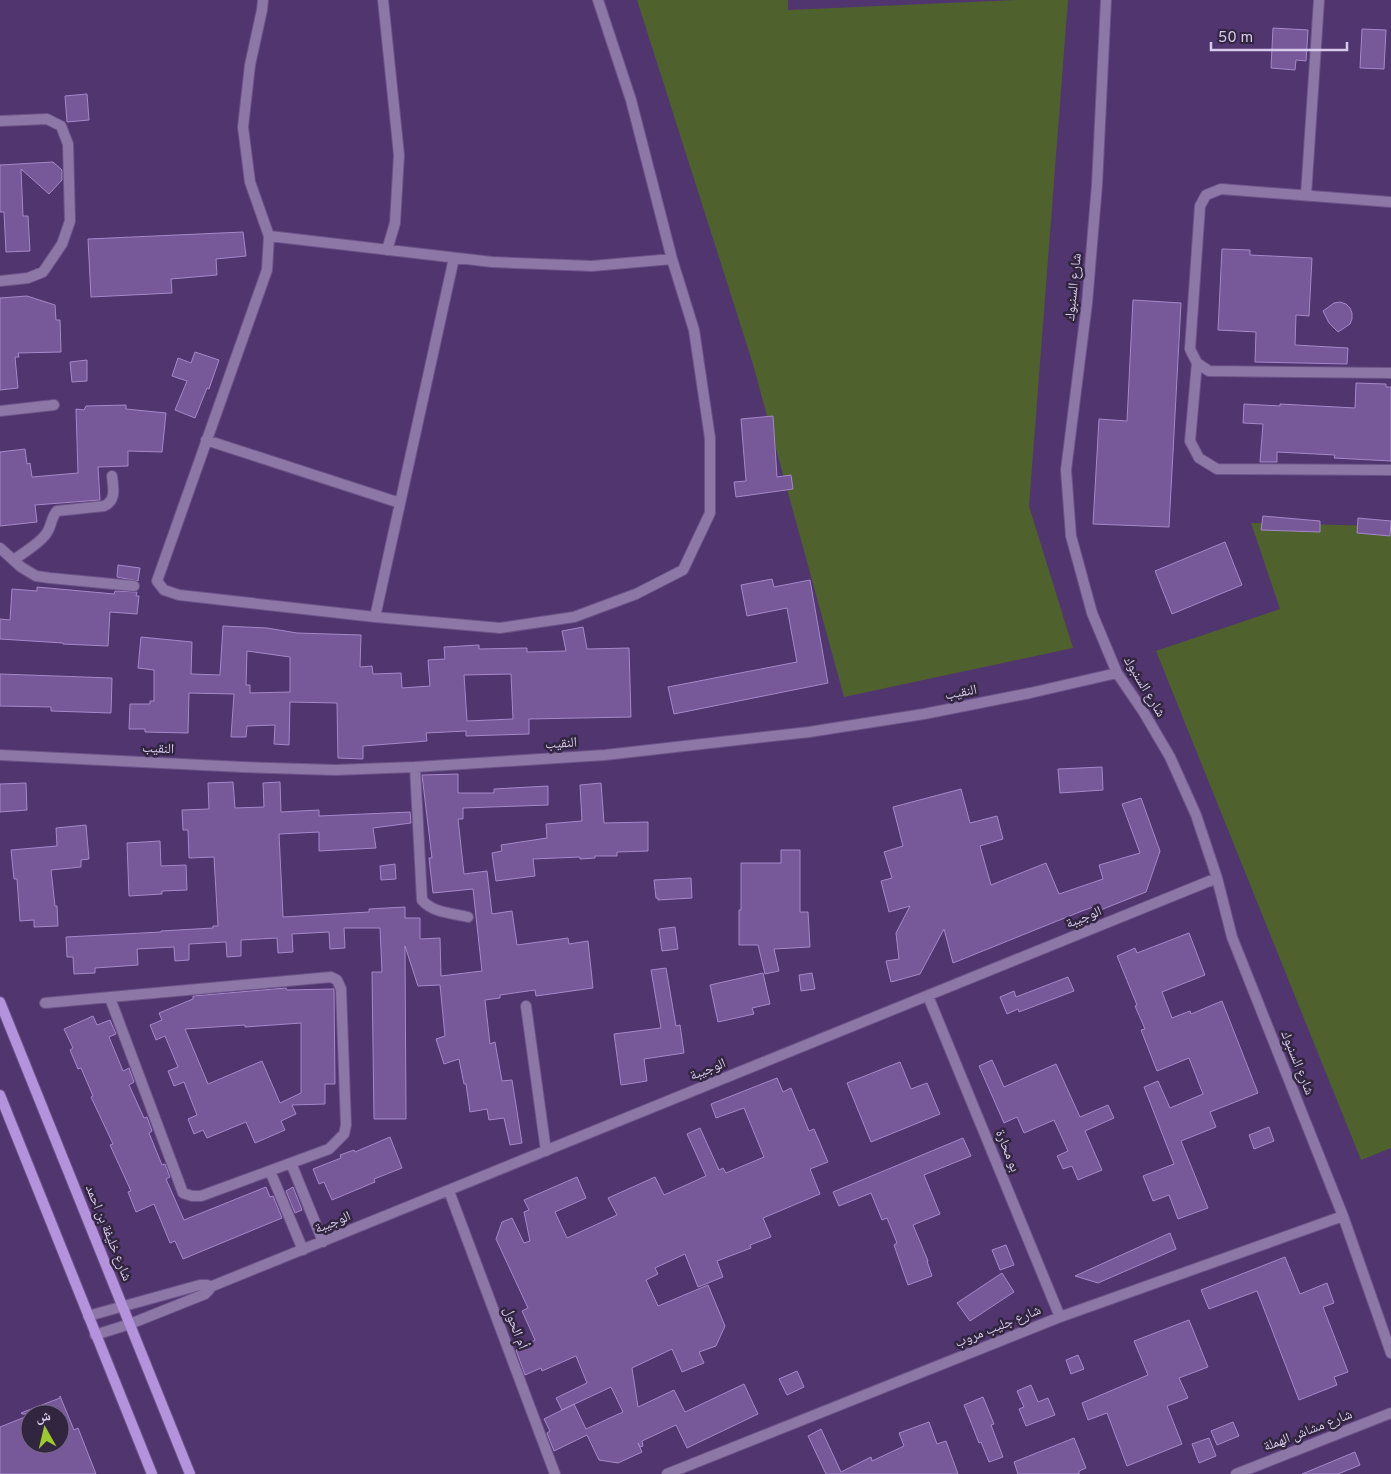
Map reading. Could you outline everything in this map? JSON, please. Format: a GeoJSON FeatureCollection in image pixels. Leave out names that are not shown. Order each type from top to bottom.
{"type":"FeatureCollection","features":[{"type":"Feature","properties":{"kind":"street"},"geometry":{"type":"LineString","coordinates":[[263,0],[250,65],[243,127],[250,182],[270,236],[267,270],[157,581],[164,590],[179,595],[374,617],[500,628],[574,617],[636,594],[683,570],[710,513],[710,438],[694,330],[672,259],[631,100],[598,0]]}},
{"type":"Feature","properties":{"kind":"street"},"geometry":{"type":"LineString","coordinates":[[383,0],[399,155],[395,223],[388,250]]}},
{"type":"Feature","properties":{"kind":"street","name":"شارع السنبوك"},"geometry":{"type":"LineString","coordinates":[[1106,0],[1097,186],[1088,294],[1066,470],[1071,536],[1092,613],[1117,673],[1143,711],[1170,757],[1196,815],[1217,878],[1232,937],[1343,1216],[1391,1353]]}},
{"type":"Feature","properties":{"kind":"street"},"geometry":{"type":"LineString","coordinates":[[1306,195],[1318,0]]}},
{"type":"Feature","properties":{"kind":"street"},"geometry":{"type":"LineString","coordinates":[[0,121],[47,119],[61,126],[68,144],[70,221],[62,244],[43,272],[28,278],[0,281]]}},
{"type":"Feature","properties":{"kind":"street"},"geometry":{"type":"LineString","coordinates":[[1391,202],[1221,189],[1206,195],[1200,206],[1190,349],[1197,363],[1190,440],[1199,458],[1217,468],[1391,470]]}},
{"type":"Feature","properties":{"kind":"street"},"geometry":{"type":"LineString","coordinates":[[270,236],[492,262],[592,266],[672,259]]}},
{"type":"Feature","properties":{"kind":"street"},"geometry":{"type":"LineString","coordinates":[[374,617],[454,258]]}},
{"type":"Feature","properties":{"kind":"street"},"geometry":{"type":"LineString","coordinates":[[1197,363],[1209,370],[1391,373]]}},
{"type":"Feature","properties":{"kind":"street"},"geometry":{"type":"LineString","coordinates":[[0,411],[54,405]]}},
{"type":"Feature","properties":{"kind":"street"},"geometry":{"type":"LineString","coordinates":[[206,440],[400,503]]}},
{"type":"Feature","properties":{"kind":"street"},"geometry":{"type":"LineString","coordinates":[[14,560],[43,537],[50,528],[52,518],[57,511],[108,504],[114,495],[112,476]]}},
{"type":"Feature","properties":{"kind":"street"},"geometry":{"type":"LineString","coordinates":[[0,548],[36,576],[134,586]]}},
{"type":"Feature","properties":{"kind":"street","name":"النقيب"},"geometry":{"type":"LineString","coordinates":[[0,755],[334,770],[605,755],[809,732],[924,714],[1117,673]]}},
{"type":"Feature","properties":{"kind":"street"},"geometry":{"type":"LineString","coordinates":[[415,767],[422,900],[427,906],[437,910],[468,917]]}},
{"type":"Feature","properties":{"kind":"street","name":"الوجيبة"},"geometry":{"type":"LineString","coordinates":[[210,1287],[1217,878]]}},
{"type":"Feature","properties":{"kind":"street"},"geometry":{"type":"LineString","coordinates":[[45,1004],[331,977],[337,980],[341,989],[346,1125],[344,1134],[329,1149],[270,1171],[201,1196],[183,1193],[110,998]]}},
{"type":"Feature","properties":{"kind":"street","name":"بو محارة"},"geometry":{"type":"LineString","coordinates":[[928,996],[1060,1317]]}},
{"type":"Feature","properties":{"kind":"street","name":"شارع خليفة بن احمد"},"geometry":{"type":"LineString","coordinates":[[0,1002],[190,1474]]}},
{"type":"Feature","properties":{"kind":"street"},"geometry":{"type":"LineString","coordinates":[[526,1006],[546,1151]]}},
{"type":"Feature","properties":{"kind":"street"},"geometry":{"type":"LineString","coordinates":[[0,1095],[95,1336],[152,1474]]}},
{"type":"Feature","properties":{"kind":"street"},"geometry":{"type":"LineString","coordinates":[[290,1163],[323,1242]]}},
{"type":"Feature","properties":{"kind":"street"},"geometry":{"type":"LineString","coordinates":[[270,1171],[303,1250]]}},
{"type":"Feature","properties":{"kind":"street","name":"أم الحول"},"geometry":{"type":"LineString","coordinates":[[449,1191],[555,1474]]}},
{"type":"Feature","properties":{"kind":"street","name":"شارع جليب مروب"},"geometry":{"type":"LineString","coordinates":[[667,1474],[1060,1317],[1343,1216]]}},
{"type":"Feature","properties":{"kind":"street"},"geometry":{"type":"LineString","coordinates":[[88,1316],[203,1284],[210,1287],[210,1290],[205,1294],[95,1336]]}},
{"type":"Feature","properties":{"kind":"street","name":"شارع مشاش الهملة"},"geometry":{"type":"LineString","coordinates":[[1236,1474],[1391,1413]]}},
{"type":"Feature","properties":{"kind":"green space"},"geometry":{"type":"Polygon","coordinates":[[[637,0],[788,0],[788,10],[1016,0],[1068,0],[1029,506],[1073,648],[844,697],[752,361],[637,0]]]}},
{"type":"Feature","properties":{"kind":"green space"},"geometry":{"type":"Polygon","coordinates":[[[1251,523],[1391,526],[1391,1148],[1361,1160],[1156,651],[1280,609],[1251,523]]]}},
{"type":"Feature","properties":{"kind":"building"},"geometry":{"type":"Polygon","coordinates":[[[1273,28],[1308,30],[1306,61],[1296,60],[1295,70],[1271,68],[1273,28]]]}},
{"type":"Feature","properties":{"kind":"building"},"geometry":{"type":"Polygon","coordinates":[[[1362,29],[1386,30],[1384,69],[1360,68],[1362,29]]]}},
{"type":"Feature","properties":{"kind":"building"},"geometry":{"type":"Polygon","coordinates":[[[87,94],[89,120],[67,122],[65,96],[87,94]]]}},
{"type":"Feature","properties":{"kind":"building"},"geometry":{"type":"Polygon","coordinates":[[[53,162],[62,170],[62,180],[49,194],[21,169],[23,216],[28,216],[30,251],[6,252],[4,212],[0,212],[0,165],[53,162]]]}},
{"type":"Feature","properties":{"kind":"building"},"geometry":{"type":"Polygon","coordinates":[[[243,232],[246,256],[216,259],[217,275],[171,279],[172,293],[91,297],[88,239],[243,232]]]}},
{"type":"Feature","properties":{"kind":"building"},"geometry":{"type":"Polygon","coordinates":[[[1222,249],[1250,250],[1250,255],[1312,258],[1309,316],[1296,315],[1295,345],[1348,348],[1347,364],[1255,362],[1256,332],[1218,330],[1222,249]]]}},
{"type":"Feature","properties":{"kind":"building"},"geometry":{"type":"Polygon","coordinates":[[[27,296],[55,305],[56,320],[60,320],[61,352],[18,353],[19,357],[15,357],[18,388],[0,390],[0,298],[27,296]]]}},
{"type":"Feature","properties":{"kind":"building"},"geometry":{"type":"Polygon","coordinates":[[[1133,300],[1181,303],[1169,527],[1093,524],[1099,419],[1127,421],[1133,300]]]}},
{"type":"Feature","properties":{"kind":"building"},"geometry":{"type":"Polygon","coordinates":[[[1340,302],[1350,308],[1352,319],[1350,324],[1338,332],[1329,323],[1323,311],[1334,303],[1340,302]]]}},
{"type":"Feature","properties":{"kind":"building"},"geometry":{"type":"Polygon","coordinates":[[[195,352],[219,360],[209,389],[207,388],[195,418],[175,410],[187,381],[172,376],[178,358],[191,363],[195,352]]]}},
{"type":"Feature","properties":{"kind":"building"},"geometry":{"type":"Polygon","coordinates":[[[87,360],[87,381],[72,382],[70,362],[87,360]]]}},
{"type":"Feature","properties":{"kind":"building"},"geometry":{"type":"Polygon","coordinates":[[[1356,383],[1386,384],[1386,387],[1391,387],[1391,461],[1334,458],[1335,455],[1277,452],[1277,462],[1260,462],[1263,424],[1243,423],[1244,404],[1355,408],[1356,383]]]}},
{"type":"Feature","properties":{"kind":"building"},"geometry":{"type":"Polygon","coordinates":[[[126,405],[126,409],[166,413],[162,452],[128,451],[128,466],[98,467],[100,500],[35,505],[37,522],[0,526],[0,452],[25,449],[27,464],[30,463],[32,477],[78,473],[76,409],[84,410],[86,406],[126,405]]]}},
{"type":"Feature","properties":{"kind":"building"},"geometry":{"type":"Polygon","coordinates":[[[773,416],[777,477],[791,475],[793,489],[736,497],[734,482],[746,481],[741,419],[773,416]]]}},
{"type":"Feature","properties":{"kind":"building"},"geometry":{"type":"Polygon","coordinates":[[[1263,516],[1320,521],[1320,532],[1261,530],[1263,516]]]}},
{"type":"Feature","properties":{"kind":"building"},"geometry":{"type":"Polygon","coordinates":[[[1358,518],[1391,521],[1390,536],[1357,533],[1358,518]]]}},
{"type":"Feature","properties":{"kind":"building"},"geometry":{"type":"Polygon","coordinates":[[[1225,542],[1242,585],[1172,614],[1155,571],[1225,542]]]}},
{"type":"Feature","properties":{"kind":"building"},"geometry":{"type":"Polygon","coordinates":[[[118,565],[140,568],[138,581],[117,577],[118,565]]]}},
{"type":"Feature","properties":{"kind":"building"},"geometry":{"type":"Polygon","coordinates":[[[772,579],[774,587],[810,580],[828,683],[674,714],[668,687],[797,662],[787,608],[747,616],[741,585],[772,579]]]}},
{"type":"Feature","properties":{"kind":"building"},"geometry":{"type":"Polygon","coordinates":[[[37,587],[114,594],[115,591],[137,592],[136,596],[139,596],[137,614],[110,612],[108,646],[0,639],[0,619],[10,620],[12,589],[37,591],[37,587]]]}},
{"type":"Feature","properties":{"kind":"building"},"geometry":{"type":"Polygon","coordinates":[[[223,626],[267,628],[297,633],[361,635],[360,667],[372,666],[373,674],[401,673],[402,688],[430,686],[428,660],[445,659],[444,647],[479,645],[479,649],[527,648],[527,652],[566,651],[562,631],[583,627],[587,649],[629,648],[631,717],[529,719],[529,734],[466,736],[466,731],[426,733],[427,741],[363,746],[363,759],[338,758],[337,703],[290,702],[289,745],[274,744],[275,725],[247,726],[246,737],[231,737],[234,694],[189,693],[188,733],[145,732],[145,729],[129,729],[130,704],[150,704],[150,701],[154,701],[154,670],[138,668],[141,637],[192,642],[191,674],[220,675],[223,626]],[[247,651],[246,685],[250,685],[250,693],[290,692],[290,657],[247,651]],[[511,674],[464,675],[467,721],[513,719],[511,674]]]}},
{"type":"Feature","properties":{"kind":"building"},"geometry":{"type":"Polygon","coordinates":[[[0,674],[112,678],[111,713],[51,711],[51,707],[0,706],[0,674]]]}},
{"type":"Feature","properties":{"kind":"building"},"geometry":{"type":"Polygon","coordinates":[[[1102,767],[1103,790],[1060,793],[1058,769],[1102,767]]]}},
{"type":"Feature","properties":{"kind":"building"},"geometry":{"type":"Polygon","coordinates":[[[458,774],[458,793],[494,793],[494,789],[548,786],[548,805],[463,808],[463,819],[458,819],[464,874],[487,871],[492,914],[512,911],[517,945],[568,938],[569,944],[588,941],[593,988],[536,996],[535,990],[500,995],[500,998],[485,1000],[490,1044],[495,1042],[502,1081],[512,1080],[522,1143],[510,1145],[504,1118],[489,1120],[487,1109],[470,1112],[466,1084],[464,1084],[459,1059],[444,1064],[436,1039],[445,1036],[440,985],[418,986],[405,946],[406,1119],[374,1119],[372,972],[382,972],[380,928],[344,928],[345,948],[330,949],[329,932],[292,934],[293,952],[278,953],[277,938],[241,940],[241,956],[227,957],[226,942],[189,944],[189,960],[175,961],[174,947],[137,949],[138,965],[95,968],[95,973],[74,974],[73,957],[67,957],[66,937],[161,932],[218,926],[214,857],[189,858],[188,830],[183,830],[182,810],[209,809],[208,783],[233,782],[235,808],[264,807],[263,783],[280,782],[281,812],[319,810],[319,816],[410,812],[411,823],[373,828],[376,848],[319,851],[319,832],[279,834],[283,917],[369,912],[369,909],[405,907],[405,918],[420,918],[420,939],[440,938],[441,976],[482,971],[473,889],[433,893],[429,858],[432,858],[422,775],[458,774]]]}},
{"type":"Feature","properties":{"kind":"building"},"geometry":{"type":"Polygon","coordinates":[[[26,783],[27,810],[0,812],[0,784],[26,783]]]}},
{"type":"Feature","properties":{"kind":"building"},"geometry":{"type":"Polygon","coordinates":[[[601,783],[604,823],[648,822],[648,851],[617,852],[617,856],[595,856],[595,858],[533,859],[535,876],[496,881],[492,853],[502,851],[501,845],[547,838],[546,824],[582,821],[580,785],[601,783]]]}},
{"type":"Feature","properties":{"kind":"building"},"geometry":{"type":"Polygon","coordinates":[[[961,789],[970,823],[997,816],[1003,839],[980,846],[991,885],[1046,863],[1059,894],[1103,879],[1099,865],[1140,853],[1122,804],[1141,798],[1160,851],[1146,892],[1098,911],[1096,906],[1082,911],[953,963],[944,929],[920,974],[891,982],[886,961],[899,959],[896,933],[910,906],[889,912],[881,881],[892,878],[884,852],[903,846],[893,807],[961,789]]]}},
{"type":"Feature","properties":{"kind":"building"},"geometry":{"type":"Polygon","coordinates":[[[86,825],[89,859],[81,860],[81,867],[51,870],[58,926],[34,927],[34,920],[20,921],[17,879],[14,879],[11,850],[57,846],[56,828],[86,825]]]}},
{"type":"Feature","properties":{"kind":"building"},"geometry":{"type":"Polygon","coordinates":[[[160,841],[161,866],[186,865],[187,890],[162,891],[162,894],[129,896],[127,843],[160,841]]]}},
{"type":"Feature","properties":{"kind":"building"},"geometry":{"type":"Polygon","coordinates":[[[781,850],[800,850],[800,912],[808,912],[810,947],[774,949],[779,971],[765,974],[758,945],[739,945],[741,863],[781,863],[781,850]]]}},
{"type":"Feature","properties":{"kind":"building"},"geometry":{"type":"Polygon","coordinates":[[[395,864],[396,879],[381,880],[380,866],[395,864]]]}},
{"type":"Feature","properties":{"kind":"building"},"geometry":{"type":"Polygon","coordinates":[[[691,878],[692,898],[658,900],[656,898],[654,880],[691,878]]]}},
{"type":"Feature","properties":{"kind":"building"},"geometry":{"type":"Polygon","coordinates":[[[675,927],[678,949],[662,951],[659,929],[675,927]]]}},
{"type":"Feature","properties":{"kind":"building"},"geometry":{"type":"Polygon","coordinates":[[[1189,933],[1205,975],[1162,992],[1172,1018],[1190,1011],[1191,1014],[1222,1001],[1258,1093],[1210,1112],[1216,1127],[1181,1141],[1208,1208],[1178,1219],[1169,1195],[1153,1201],[1143,1176],[1174,1164],[1144,1087],[1158,1081],[1170,1108],[1203,1094],[1189,1058],[1157,1071],[1141,1030],[1145,1029],[1135,1006],[1137,1005],[1117,956],[1135,948],[1137,953],[1189,933]]]}},
{"type":"Feature","properties":{"kind":"building"},"geometry":{"type":"Polygon","coordinates":[[[666,968],[676,1026],[680,1025],[684,1053],[644,1059],[647,1081],[621,1085],[614,1034],[661,1028],[651,970],[666,968]]]}},
{"type":"Feature","properties":{"kind":"building"},"geometry":{"type":"Polygon","coordinates":[[[763,973],[770,1004],[752,1008],[754,1014],[718,1022],[710,985],[763,973]]]}},
{"type":"Feature","properties":{"kind":"building"},"geometry":{"type":"Polygon","coordinates":[[[812,973],[815,989],[801,991],[799,975],[812,973]]]}},
{"type":"Feature","properties":{"kind":"building"},"geometry":{"type":"Polygon","coordinates":[[[1068,977],[1074,991],[1019,1012],[1018,1009],[1007,1014],[1000,997],[1014,991],[1016,997],[1068,977]]]}},
{"type":"Feature","properties":{"kind":"building"},"geometry":{"type":"Polygon","coordinates":[[[286,988],[287,990],[334,989],[335,1084],[325,1084],[325,1104],[292,1105],[296,1114],[281,1121],[285,1130],[255,1143],[246,1122],[207,1138],[203,1130],[194,1134],[188,1119],[197,1115],[184,1082],[174,1086],[168,1071],[178,1067],[165,1036],[156,1040],[150,1025],[162,1020],[159,1013],[193,999],[193,996],[286,988]],[[301,1023],[185,1029],[208,1084],[262,1061],[280,1103],[301,1093],[301,1023]]]}},
{"type":"Feature","properties":{"kind":"building"},"geometry":{"type":"Polygon","coordinates":[[[93,1016],[97,1025],[110,1020],[116,1034],[109,1037],[123,1071],[129,1068],[134,1082],[129,1085],[144,1118],[147,1117],[152,1131],[149,1133],[162,1165],[165,1164],[170,1177],[166,1179],[184,1220],[266,1187],[270,1197],[273,1196],[282,1218],[183,1259],[175,1241],[170,1243],[154,1204],[136,1212],[128,1192],[131,1191],[110,1145],[113,1144],[91,1097],[93,1096],[81,1068],[78,1069],[70,1050],[73,1048],[64,1029],[93,1016]]]}},
{"type":"Feature","properties":{"kind":"building"},"geometry":{"type":"Polygon","coordinates":[[[992,1060],[1004,1087],[1056,1064],[1080,1117],[1108,1105],[1114,1118],[1085,1131],[1102,1170],[1078,1180],[1072,1166],[1063,1169],[1057,1156],[1068,1151],[1054,1120],[1024,1133],[1017,1117],[1004,1123],[979,1066],[992,1060]]]}},
{"type":"Feature","properties":{"kind":"building"},"geometry":{"type":"Polygon","coordinates":[[[900,1062],[911,1089],[927,1083],[940,1114],[871,1142],[847,1083],[900,1062]]]}},
{"type":"Feature","properties":{"kind":"building"},"geometry":{"type":"Polygon","coordinates":[[[777,1078],[783,1092],[791,1088],[809,1131],[814,1129],[828,1162],[810,1169],[820,1194],[763,1218],[771,1237],[750,1245],[751,1248],[717,1261],[723,1277],[698,1287],[685,1254],[655,1268],[658,1274],[646,1280],[658,1306],[708,1285],[725,1326],[716,1346],[699,1352],[704,1363],[682,1372],[672,1349],[632,1368],[638,1407],[674,1390],[685,1412],[744,1384],[758,1414],[687,1448],[676,1425],[642,1441],[643,1446],[640,1447],[638,1443],[642,1452],[618,1463],[599,1460],[587,1435],[554,1451],[547,1433],[550,1431],[544,1419],[562,1410],[556,1398],[587,1383],[576,1356],[542,1371],[541,1368],[525,1375],[516,1350],[535,1340],[522,1311],[528,1308],[496,1239],[502,1222],[512,1218],[524,1243],[530,1241],[524,1212],[529,1210],[524,1200],[577,1177],[586,1198],[555,1212],[567,1238],[617,1215],[608,1198],[655,1177],[664,1195],[706,1176],[687,1134],[700,1128],[719,1170],[723,1168],[726,1173],[764,1157],[744,1108],[716,1118],[711,1104],[777,1078]],[[611,1387],[574,1404],[586,1429],[623,1412],[611,1387]]]}},
{"type":"Feature","properties":{"kind":"building"},"geometry":{"type":"Polygon","coordinates":[[[1269,1127],[1274,1141],[1254,1149],[1249,1135],[1269,1127]]]}},
{"type":"Feature","properties":{"kind":"building"},"geometry":{"type":"Polygon","coordinates":[[[390,1137],[402,1168],[374,1179],[375,1182],[332,1200],[324,1182],[319,1184],[313,1169],[341,1158],[340,1155],[354,1150],[355,1152],[390,1137]]]}},
{"type":"Feature","properties":{"kind":"building"},"geometry":{"type":"Polygon","coordinates":[[[963,1138],[971,1156],[924,1175],[940,1214],[913,1225],[932,1276],[908,1285],[894,1245],[897,1243],[887,1218],[882,1220],[871,1193],[839,1206],[833,1192],[963,1138]]]}},
{"type":"Feature","properties":{"kind":"building"},"geometry":{"type":"Polygon","coordinates":[[[293,1187],[302,1210],[295,1213],[286,1191],[293,1187]]]}},
{"type":"Feature","properties":{"kind":"building"},"geometry":{"type":"Polygon","coordinates":[[[1170,1233],[1176,1249],[1098,1283],[1075,1276],[1170,1233]]]}},
{"type":"Feature","properties":{"kind":"building"},"geometry":{"type":"Polygon","coordinates":[[[1006,1245],[1014,1265],[1000,1270],[992,1250],[1006,1245]]]}},
{"type":"Feature","properties":{"kind":"building"},"geometry":{"type":"Polygon","coordinates":[[[1285,1257],[1300,1294],[1327,1283],[1334,1303],[1323,1307],[1348,1372],[1334,1377],[1337,1385],[1299,1400],[1257,1291],[1209,1309],[1201,1290],[1285,1257]]]}},
{"type":"Feature","properties":{"kind":"building"},"geometry":{"type":"Polygon","coordinates":[[[1002,1273],[1014,1292],[970,1321],[957,1303],[1002,1273]]]}},
{"type":"Feature","properties":{"kind":"building"},"geometry":{"type":"Polygon","coordinates":[[[1189,1320],[1208,1367],[1179,1378],[1188,1398],[1167,1406],[1182,1444],[1127,1466],[1107,1413],[1088,1420],[1082,1403],[1148,1375],[1134,1341],[1189,1320]]]}},
{"type":"Feature","properties":{"kind":"building"},"geometry":{"type":"Polygon","coordinates":[[[1078,1355],[1084,1369],[1071,1374],[1066,1360],[1078,1355]]]}},
{"type":"Feature","properties":{"kind":"building"},"geometry":{"type":"Polygon","coordinates":[[[797,1371],[804,1387],[787,1395],[779,1379],[797,1371]]]}},
{"type":"Feature","properties":{"kind":"building"},"geometry":{"type":"Polygon","coordinates":[[[1031,1385],[1038,1402],[1048,1398],[1055,1415],[1026,1426],[1019,1409],[1024,1407],[1017,1391],[1031,1385]]]}},
{"type":"Feature","properties":{"kind":"building"},"geometry":{"type":"Polygon","coordinates":[[[60,1396],[63,1404],[44,1404],[60,1398],[60,1396]]]}},
{"type":"Feature","properties":{"kind":"building"},"geometry":{"type":"Polygon","coordinates":[[[983,1397],[994,1424],[991,1425],[1003,1457],[989,1462],[981,1442],[979,1443],[964,1405],[983,1397]]]}},
{"type":"Feature","properties":{"kind":"building"},"geometry":{"type":"Polygon","coordinates":[[[20,1419],[20,1454],[70,1454],[70,1420],[74,1430],[78,1428],[96,1474],[0,1474],[0,1427],[20,1419]]]}},
{"type":"Feature","properties":{"kind":"building"},"geometry":{"type":"Polygon","coordinates":[[[929,1422],[937,1444],[946,1441],[958,1474],[826,1474],[808,1436],[821,1429],[841,1472],[871,1457],[872,1461],[904,1446],[899,1433],[929,1422]]]}},
{"type":"Feature","properties":{"kind":"building"},"geometry":{"type":"Polygon","coordinates":[[[1233,1422],[1239,1436],[1217,1445],[1211,1431],[1233,1422]]]}},
{"type":"Feature","properties":{"kind":"building"},"geometry":{"type":"Polygon","coordinates":[[[1074,1438],[1086,1468],[1079,1471],[1079,1474],[1018,1474],[1014,1462],[1074,1438]]]}},
{"type":"Feature","properties":{"kind":"building"},"geometry":{"type":"Polygon","coordinates":[[[1209,1438],[1216,1456],[1199,1463],[1192,1444],[1209,1438]]]}},
{"type":"Feature","properties":{"kind":"building"},"geometry":{"type":"Polygon","coordinates":[[[1355,1452],[1360,1465],[1338,1474],[1302,1474],[1355,1452]]]}}]}
